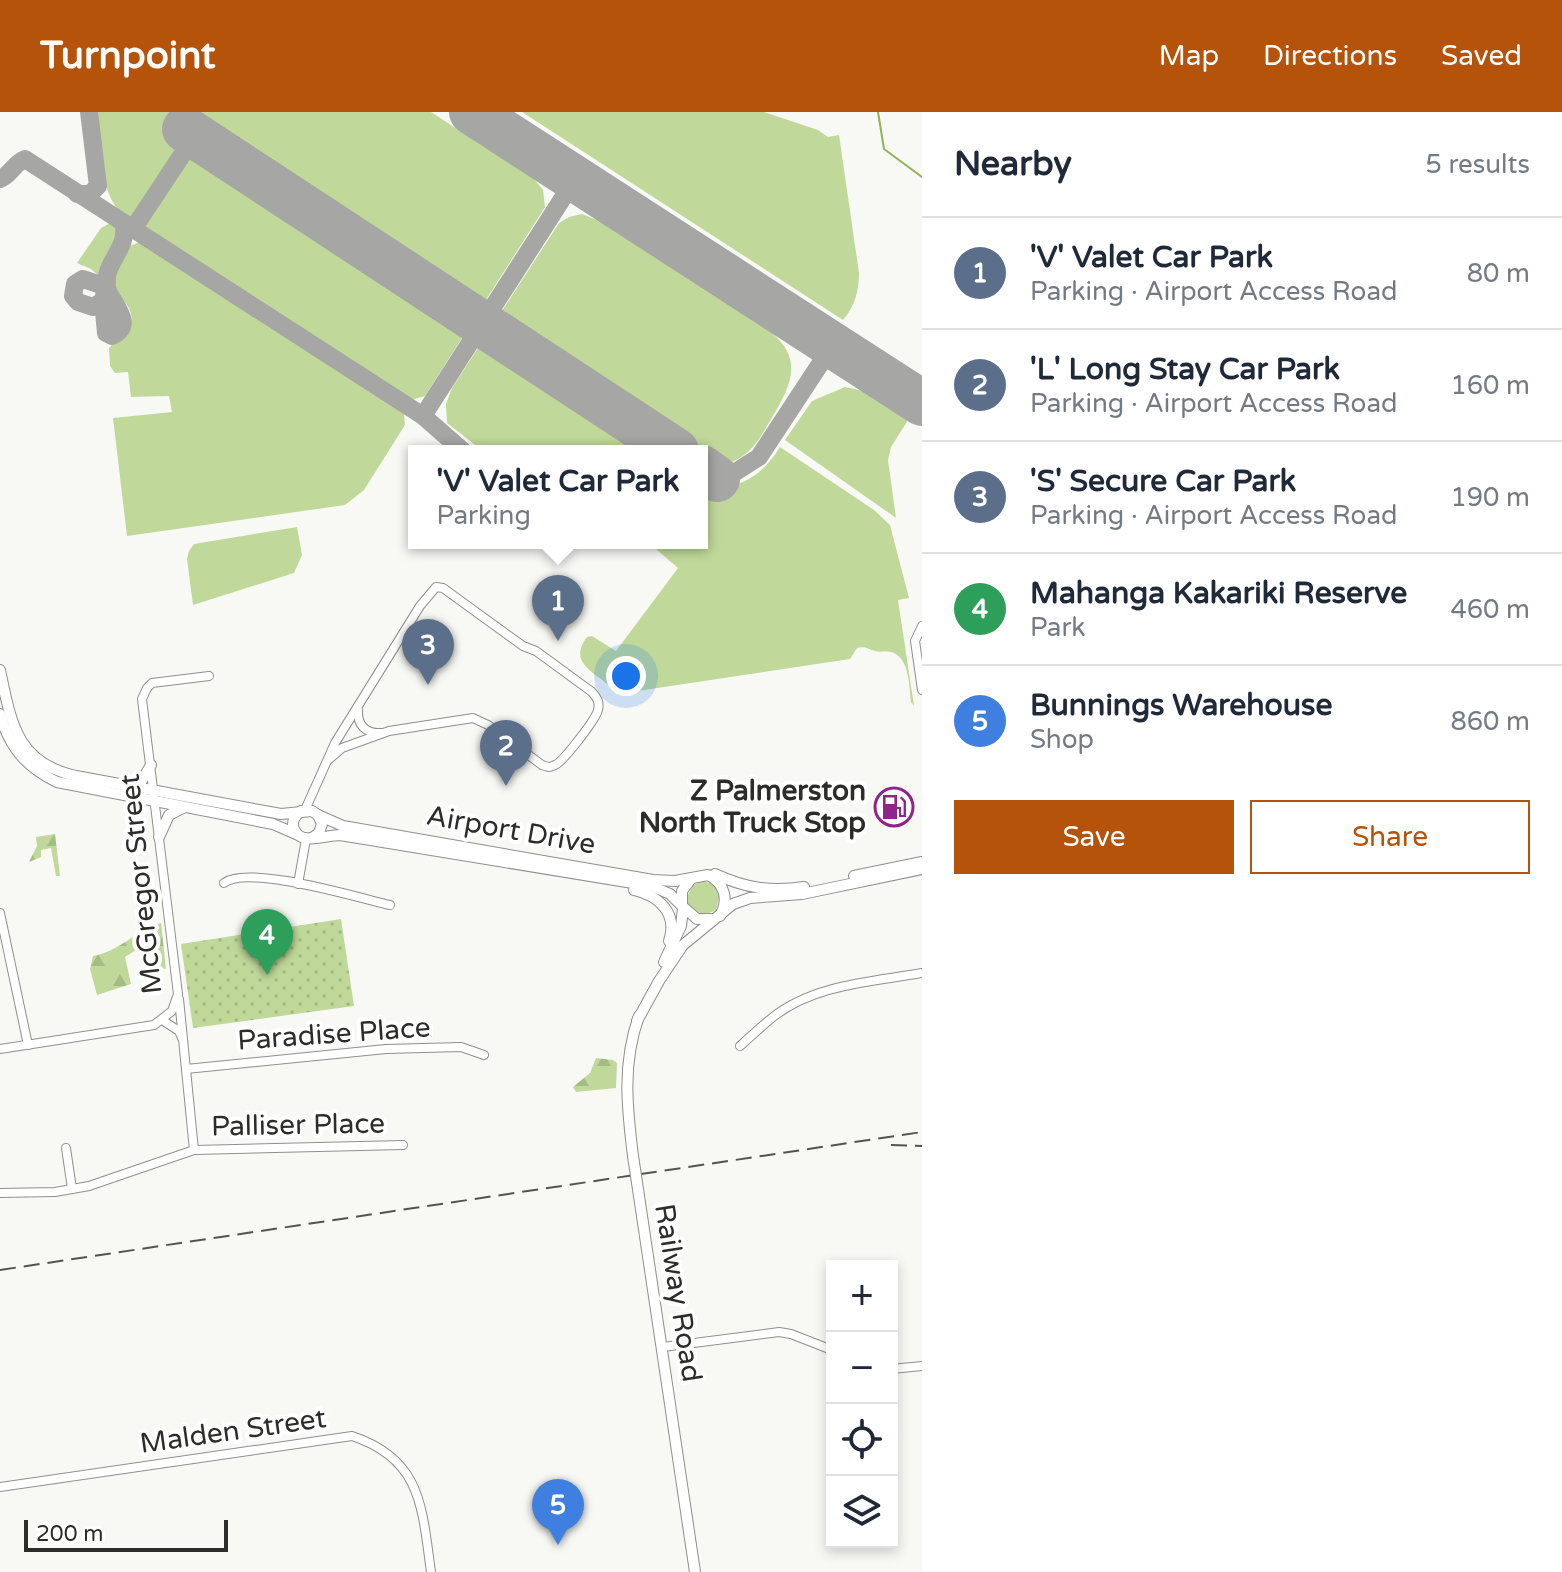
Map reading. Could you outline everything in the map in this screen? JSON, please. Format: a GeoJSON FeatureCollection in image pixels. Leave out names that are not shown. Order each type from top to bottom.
{"type":"FeatureCollection","features":[{"type":"Feature","properties":{"kind":"main road","name":"Airport Drive"},"geometry":{"type":"LineString","coordinates":[[0,670],[13,727],[24,746],[38,760],[66,774],[135,786],[185,807],[273,824],[306,838],[340,835],[658,888],[670,894],[683,907]]}},
{"type":"Feature","properties":{"kind":"main road","name":"Airport Drive"},"geometry":{"type":"LineString","coordinates":[[0,714],[6,733],[30,766],[46,777],[66,784],[283,815],[310,812],[343,826],[653,880],[675,881],[699,875]]}},
{"type":"Feature","properties":{"kind":"main road"},"geometry":{"type":"LineString","coordinates":[[135,786],[151,765]]}},
{"type":"Feature","properties":{"kind":"main road"},"geometry":{"type":"LineString","coordinates":[[159,837],[169,815],[185,807]]}},
{"type":"Feature","properties":{"kind":"main road"},"geometry":{"type":"LineString","coordinates":[[310,812],[321,829],[306,838],[294,831],[293,822],[310,812]]}},
{"type":"Feature","properties":{"kind":"main road"},"geometry":{"type":"LineString","coordinates":[[699,875],[714,878],[723,889],[725,902],[718,917],[697,919],[683,907],[682,891],[690,879],[699,875],[710,873],[741,886],[774,890],[809,886],[922,860]]}},
{"type":"Feature","properties":{"kind":"main road","name":"Railway Road"},"geometry":{"type":"LineString","coordinates":[[637,1021],[678,952],[695,933],[733,904],[745,899],[784,897],[922,869]]}},
{"type":"Feature","properties":{"kind":"main road"},"geometry":{"type":"LineString","coordinates":[[571,874],[647,894],[666,908],[672,932],[647,994]]}},
{"type":"Feature","properties":{"kind":"main road","name":"Railway Road"},"geometry":{"type":"LineString","coordinates":[[683,907],[677,939],[647,994],[637,1021],[629,1052],[626,1090],[633,1156],[695,1572]]}},
{"type":"Feature","properties":{"kind":"street"},"geometry":{"type":"LineString","coordinates":[[310,812],[315,791],[335,743],[420,606],[431,590],[438,587],[523,646],[536,651],[592,692],[599,704],[597,714],[585,731],[561,761],[551,767],[542,765],[488,725],[473,718],[376,733],[366,730],[359,722],[358,708]]}},
{"type":"Feature","properties":{"kind":"street"},"geometry":{"type":"LineString","coordinates":[[922,626],[915,641],[922,690]]}},
{"type":"Feature","properties":{"kind":"street","name":"McGregor Street"},"geometry":{"type":"LineString","coordinates":[[0,1049],[144,1028],[162,1020],[172,1011],[178,994],[142,699],[152,683],[209,676]]}},
{"type":"Feature","properties":{"kind":"street"},"geometry":{"type":"LineString","coordinates":[[327,761],[342,748],[389,731]]}},
{"type":"Feature","properties":{"kind":"street"},"geometry":{"type":"LineString","coordinates":[[298,884],[306,838]]}},
{"type":"Feature","properties":{"kind":"street"},"geometry":{"type":"LineString","coordinates":[[224,883],[230,878],[247,876],[390,905]]}},
{"type":"Feature","properties":{"kind":"street"},"geometry":{"type":"LineString","coordinates":[[0,913],[28,1045]]}},
{"type":"Feature","properties":{"kind":"street"},"geometry":{"type":"LineString","coordinates":[[740,1046],[775,1015],[804,998],[836,987],[922,973]]}},
{"type":"Feature","properties":{"kind":"street"},"geometry":{"type":"LineString","coordinates":[[178,994],[194,1150]]}},
{"type":"Feature","properties":{"kind":"street"},"geometry":{"type":"LineString","coordinates":[[162,1020],[179,1031],[182,1039]]}},
{"type":"Feature","properties":{"kind":"street","name":"Paradise Place"},"geometry":{"type":"LineString","coordinates":[[186,1069],[386,1049],[461,1047],[484,1055]]}},
{"type":"Feature","properties":{"kind":"street","name":"Palliser Place"},"geometry":{"type":"LineString","coordinates":[[0,1193],[89,1186],[194,1150],[403,1145]]}},
{"type":"Feature","properties":{"kind":"street"},"geometry":{"type":"LineString","coordinates":[[66,1148],[72,1189]]}},
{"type":"Feature","properties":{"kind":"street"},"geometry":{"type":"LineString","coordinates":[[663,1347],[779,1332],[826,1348]]}},
{"type":"Feature","properties":{"kind":"street"},"geometry":{"type":"LineString","coordinates":[[898,1368],[922,1366]]}},
{"type":"Feature","properties":{"kind":"street","name":"Malden Street"},"geometry":{"type":"LineString","coordinates":[[0,1487],[352,1436],[372,1443],[408,1473],[422,1511],[431,1572]]}},
{"type":"Feature","properties":{"kind":"green space"},"geometry":{"type":"Polygon","coordinates":[[[96,112],[431,112],[534,179],[543,190],[545,207],[425,396],[411,400],[123,216],[105,180],[96,112]]]}},
{"type":"Feature","properties":{"kind":"green space"},"geometry":{"type":"Polygon","coordinates":[[[522,112],[764,112],[818,130],[828,137],[839,135],[859,273],[851,309],[843,320],[522,112]]]}},
{"type":"Feature","properties":{"kind":"green space"},"geometry":{"type":"Polygon","coordinates":[[[582,214],[602,222],[760,324],[775,335],[784,347],[790,358],[790,381],[758,440],[743,456],[708,471],[708,445],[475,445],[447,423],[446,404],[452,388],[559,223],[582,214]]]}},
{"type":"Feature","properties":{"kind":"green space"},"geometry":{"type":"Polygon","coordinates":[[[110,223],[117,226],[120,236],[105,275],[100,277],[77,263],[101,228],[110,223]]]}},
{"type":"Feature","properties":{"kind":"green space"},"geometry":{"type":"Polygon","coordinates":[[[140,242],[399,407],[398,410],[404,414],[405,425],[364,490],[345,505],[127,536],[113,418],[172,412],[169,396],[131,397],[128,372],[115,373],[110,366],[109,348],[128,329],[132,318],[127,305],[113,290],[112,277],[124,248],[140,242]]]}},
{"type":"Feature","properties":{"kind":"green space"},"geometry":{"type":"Polygon","coordinates":[[[845,387],[863,391],[908,420],[891,447],[888,460],[896,518],[785,440],[812,401],[845,387]]]}},
{"type":"Feature","properties":{"kind":"green space"},"geometry":{"type":"Polygon","coordinates":[[[780,447],[874,510],[890,525],[909,598],[898,600],[914,706],[906,668],[899,657],[891,652],[862,647],[857,648],[850,659],[624,693],[609,686],[582,661],[580,650],[587,637],[592,636],[616,651],[678,568],[656,549],[708,549],[708,494],[747,480],[772,459],[780,447]]]}},
{"type":"Feature","properties":{"kind":"green space"},"geometry":{"type":"Polygon","coordinates":[[[297,527],[302,555],[294,573],[193,605],[187,559],[194,544],[297,527]]]}},
{"type":"Feature","properties":{"kind":"green space"},"geometry":{"type":"Polygon","coordinates":[[[55,834],[60,876],[56,876],[51,848],[41,850],[41,857],[29,862],[37,846],[36,837],[55,834]]]}},
{"type":"Feature","properties":{"kind":"green space"},"geometry":{"type":"Polygon","coordinates":[[[703,881],[713,884],[720,894],[716,910],[705,915],[690,909],[686,899],[693,885],[703,881]]]}},
{"type":"Feature","properties":{"kind":"green space"},"geometry":{"type":"Polygon","coordinates":[[[341,919],[354,1006],[193,1028],[181,944],[341,919]]]}},
{"type":"Feature","properties":{"kind":"green space"},"geometry":{"type":"Polygon","coordinates":[[[161,923],[166,969],[156,967],[154,953],[144,945],[125,957],[131,984],[97,995],[90,969],[93,956],[111,950],[161,923]]]}},
{"type":"Feature","properties":{"kind":"green space"},"geometry":{"type":"Polygon","coordinates":[[[596,1058],[617,1063],[616,1088],[576,1092],[573,1087],[590,1073],[596,1058]]]}},
{"type":"Feature","properties":{"kind":"waterway"},"geometry":{"type":"LineString","coordinates":[[878,112],[884,149],[922,177]]}},
{"type":"Feature","properties":{"kind":"taxiway"},"geometry":{"type":"LineString","coordinates":[[77,194],[90,194],[98,186],[89,112]]}},
{"type":"Feature","properties":{"kind":"taxiway"},"geometry":{"type":"LineString","coordinates":[[133,229],[184,152],[185,112]]}},
{"type":"Feature","properties":{"kind":"taxiway"},"geometry":{"type":"LineString","coordinates":[[0,179],[25,159],[423,416],[456,445]]}},
{"type":"Feature","properties":{"kind":"taxiway"},"geometry":{"type":"LineString","coordinates":[[423,416],[575,179]]}},
{"type":"Feature","properties":{"kind":"taxiway"},"geometry":{"type":"LineString","coordinates":[[103,301],[106,333],[112,336],[122,326],[122,319],[109,294],[106,280],[123,240],[123,223]]}},
{"type":"Feature","properties":{"kind":"taxiway"},"geometry":{"type":"LineString","coordinates":[[83,279],[101,285],[107,281],[103,301],[93,307],[78,302],[73,296],[75,284],[83,279]]}},
{"type":"Feature","properties":{"kind":"taxiway"},"geometry":{"type":"LineString","coordinates":[[708,482],[734,473],[759,457],[832,346]]}},
{"type":"Feature","properties":{"kind":"runway"},"geometry":{"type":"LineString","coordinates":[[472,112],[922,403]]}},
{"type":"Feature","properties":{"kind":"runway"},"geometry":{"type":"LineString","coordinates":[[185,129],[667,445]]}},
{"type":"Feature","properties":{"kind":"runway"},"geometry":{"type":"LineString","coordinates":[[708,472],[717,479]]}},
{"type":"Feature","properties":{"kind":"railway"},"geometry":{"type":"LineString","coordinates":[[0,1270],[922,1132]]}},
{"type":"Feature","properties":{"kind":"railway"},"geometry":{"type":"LineString","coordinates":[[891,1145],[922,1146]]}},
{"type":"Feature","properties":{"kind":"place","name":"'V' Valet Car Park"},"geometry":{"type":"Point","coordinates":[558,641]}},
{"type":"Feature","properties":{"kind":"place","name":"'S' Secure Car Park"},"geometry":{"type":"Point","coordinates":[428,685]}},
{"type":"Feature","properties":{"kind":"place","name":"'L' Long Stay Car Park"},"geometry":{"type":"Point","coordinates":[506,786]}},
{"type":"Feature","properties":{"kind":"place","name":"Z Palmerston North Truck Stop"},"geometry":{"type":"Point","coordinates":[894,807]}},
{"type":"Feature","properties":{"kind":"place","name":"Mahanga Kakariki Reserve"},"geometry":{"type":"Point","coordinates":[267,975]}},
{"type":"Feature","properties":{"kind":"place","name":"Bunnings Warehouse"},"geometry":{"type":"Point","coordinates":[558,1545]}}]}
